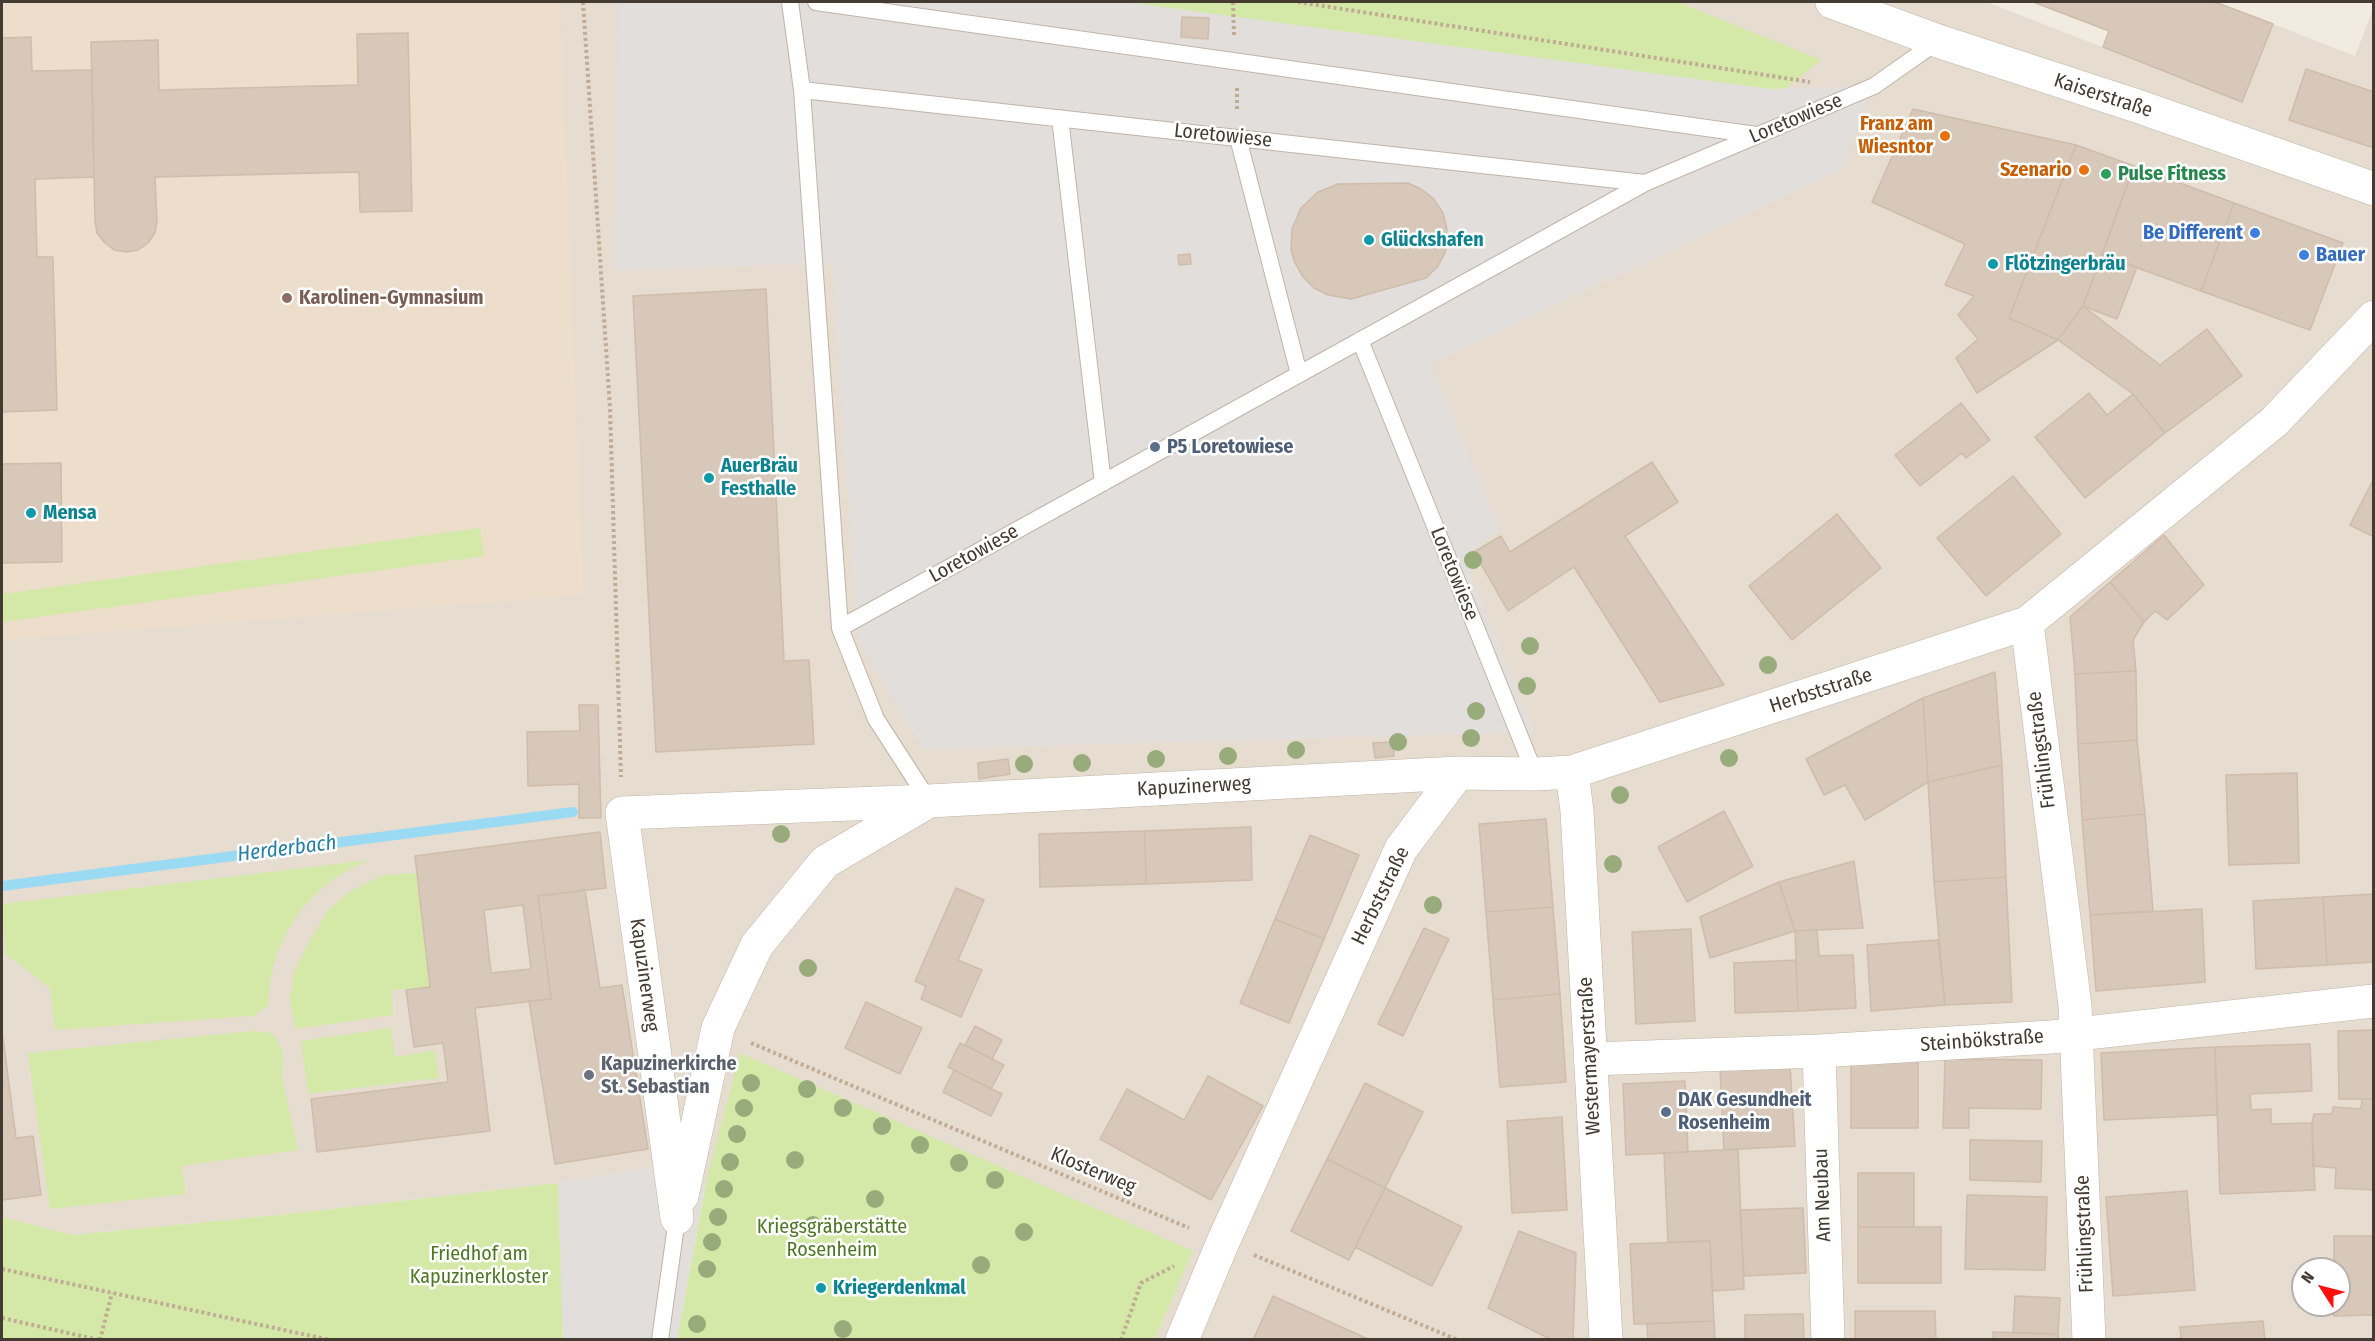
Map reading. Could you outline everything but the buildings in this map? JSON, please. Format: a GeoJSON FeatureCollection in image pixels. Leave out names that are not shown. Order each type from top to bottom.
{"type":"FeatureCollection","features":[{"type":"Feature","properties":{"kind":"street","name":"Kaiserstraße"},"geometry":{"type":"LineString","coordinates":[[1832,2],[1938,41],[2148,110],[2373,189]]}},
{"type":"Feature","properties":{"kind":"street"},"geometry":{"type":"LineString","coordinates":[[2027,623],[2274,422],[2373,316]]}},
{"type":"Feature","properties":{"kind":"street","name":"Herbststraße"},"geometry":{"type":"LineString","coordinates":[[1182,1340],[1223,1242],[1401,849],[1458,773],[1572,772],[2027,623]]}},
{"type":"Feature","properties":{"kind":"street","name":"Frühlingstraße"},"geometry":{"type":"LineString","coordinates":[[2027,623],[2077,1034],[2089,1340]]}},
{"type":"Feature","properties":{"kind":"street","name":"Westermayerstraße"},"geometry":{"type":"LineString","coordinates":[[1572,772],[1577,811],[1606,1340]]}},
{"type":"Feature","properties":{"kind":"street","name":"Kapuzinerweg"},"geometry":{"type":"LineString","coordinates":[[677,1218],[622,813],[929,801],[1458,773]]}},
{"type":"Feature","properties":{"kind":"street","name":"Kapuzinerweg"},"geometry":{"type":"LineString","coordinates":[[677,1218],[717,1029],[757,945],[825,862],[929,801]]}},
{"type":"Feature","properties":{"kind":"street","name":"Steinbökstraße"},"geometry":{"type":"LineString","coordinates":[[1590,1059],[1819,1051],[2077,1034],[2373,1001]]}},
{"type":"Feature","properties":{"kind":"street","name":"Am Neubau"},"geometry":{"type":"LineString","coordinates":[[1819,1051],[1828,1340]]}},
{"type":"Feature","properties":{"kind":"lane"},"geometry":{"type":"LineString","coordinates":[[790,2],[802,90],[840,628],[876,719],[929,801]]}},
{"type":"Feature","properties":{"kind":"lane"},"geometry":{"type":"LineString","coordinates":[[816,2],[1757,135]]}},
{"type":"Feature","properties":{"kind":"lane","name":"Loretowiese"},"geometry":{"type":"LineString","coordinates":[[840,628],[1645,183],[1874,86],[1938,41]]}},
{"type":"Feature","properties":{"kind":"lane","name":"Loretowiese"},"geometry":{"type":"LineString","coordinates":[[802,90],[1645,183]]}},
{"type":"Feature","properties":{"kind":"lane"},"geometry":{"type":"LineString","coordinates":[[1060,118],[1103,483]]}},
{"type":"Feature","properties":{"kind":"lane"},"geometry":{"type":"LineString","coordinates":[[1238,138],[1299,374]]}},
{"type":"Feature","properties":{"kind":"lane","name":"Loretowiese"},"geometry":{"type":"LineString","coordinates":[[1360,340],[1535,774]]}},
{"type":"Feature","properties":{"kind":"lane"},"geometry":{"type":"LineString","coordinates":[[660,1340],[677,1218]]}},
{"type":"Feature","properties":{"kind":"path"},"geometry":{"type":"LineString","coordinates":[[583,2],[610,408],[622,813]]}},
{"type":"Feature","properties":{"kind":"path"},"geometry":{"type":"LineString","coordinates":[[1233,2],[1234,32]]}},
{"type":"Feature","properties":{"kind":"path"},"geometry":{"type":"LineString","coordinates":[[1298,2],[1812,83]]}},
{"type":"Feature","properties":{"kind":"path","name":"Klosterweg"},"geometry":{"type":"LineString","coordinates":[[717,1029],[1458,1340]]}},
{"type":"Feature","properties":{"kind":"path"},"geometry":{"type":"LineString","coordinates":[[1121,1340],[1141,1283],[1223,1242]]}},
{"type":"Feature","properties":{"kind":"path"},"geometry":{"type":"LineString","coordinates":[[2,1269],[330,1340]]}},
{"type":"Feature","properties":{"kind":"path"},"geometry":{"type":"LineString","coordinates":[[2,1318],[100,1340],[112,1293]]}},
{"type":"Feature","properties":{"kind":"shaded area"},"geometry":{"type":"Polygon","coordinates":[[[2,2],[1987,2],[2242,102],[2273,24],[2355,56],[2373,9],[2373,1339],[1155,1339],[1193,1251],[705,1183],[677,1339],[563,1339],[558,1183],[288,1214],[73,1235],[2,1217],[2,2]]]}},
{"type":"Feature","properties":{"kind":"shaded area","name":"Karolinen-Gymnasium"},"geometry":{"type":"Polygon","coordinates":[[[2,2],[560,2],[584,595],[2,640],[2,2]]]}},
{"type":"Feature","properties":{"kind":"shaded area","name":"P5 Loretowiese"},"geometry":{"type":"Polygon","coordinates":[[[618,2],[1126,2],[1770,89],[1874,86],[1842,169],[1431,364],[1500,531],[1464,556],[1534,732],[923,749],[858,640],[832,263],[616,270],[618,2]]]}},
{"type":"Feature","properties":{"kind":"shaded area"},"geometry":{"type":"Polygon","coordinates":[[[646,1168],[706,1183],[677,1339],[563,1339],[558,1183],[646,1168]]]}},
{"type":"Feature","properties":{"kind":"green space"},"geometry":{"type":"Polygon","coordinates":[[[1074,2],[1678,2],[1821,60],[1770,101],[1074,2]]]}},
{"type":"Feature","properties":{"kind":"green space"},"geometry":{"type":"Polygon","coordinates":[[[480,528],[484,556],[2,622],[2,594],[480,528]]]}},
{"type":"Feature","properties":{"kind":"green space"},"geometry":{"type":"Polygon","coordinates":[[[370,860],[348,870],[329,883],[311,898],[297,916],[276,958],[269,1005],[253,1016],[55,1030],[50,988],[6,954],[2,904],[370,860]]]}},
{"type":"Feature","properties":{"kind":"green space"},"geometry":{"type":"Polygon","coordinates":[[[416,873],[430,987],[392,990],[393,1015],[295,1029],[290,999],[294,973],[328,910],[349,892],[383,875],[416,873]]]}},
{"type":"Feature","properties":{"kind":"green space"},"geometry":{"type":"Polygon","coordinates":[[[391,1028],[395,1057],[435,1050],[439,1078],[308,1094],[301,1041],[391,1028]]]}},
{"type":"Feature","properties":{"kind":"green space"},"geometry":{"type":"Polygon","coordinates":[[[254,1031],[274,1035],[283,1052],[282,1078],[298,1150],[181,1166],[186,1194],[50,1209],[28,1053],[254,1031]]]}},
{"type":"Feature","properties":{"kind":"green space","name":"Kriegsgräberstätte Rosenheim"},"geometry":{"type":"Polygon","coordinates":[[[740,1053],[1193,1251],[1155,1339],[677,1340],[706,1183],[740,1053]]]}},
{"type":"Feature","properties":{"kind":"green space","name":"Friedhof am Kapuzinerkloster"},"geometry":{"type":"Polygon","coordinates":[[[558,1183],[563,1339],[2,1340],[2,1217],[73,1235],[288,1214],[558,1183]]]}},
{"type":"Feature","properties":{"kind":"waterway","name":"Herderbach"},"geometry":{"type":"LineString","coordinates":[[2,886],[573,812]]}},
{"type":"Feature","properties":{"kind":"place","name":"Franz am Wiesntor"},"geometry":{"type":"Point","coordinates":[1945,136]}},
{"type":"Feature","properties":{"kind":"place","name":"Szenario"},"geometry":{"type":"Point","coordinates":[2084,170]}},
{"type":"Feature","properties":{"kind":"place","name":"Pulse Fitness"},"geometry":{"type":"Point","coordinates":[2106,174]}},
{"type":"Feature","properties":{"kind":"place","name":"Be Different"},"geometry":{"type":"Point","coordinates":[2255,233]}},
{"type":"Feature","properties":{"kind":"place","name":"Glückshafen"},"geometry":{"type":"Point","coordinates":[1369,240]}},
{"type":"Feature","properties":{"kind":"place","name":"Bauer"},"geometry":{"type":"Point","coordinates":[2304,255]}},
{"type":"Feature","properties":{"kind":"place","name":"Flötzingerbräu"},"geometry":{"type":"Point","coordinates":[1993,264]}},
{"type":"Feature","properties":{"kind":"place","name":"Karolinen-Gymnasium"},"geometry":{"type":"Point","coordinates":[287,298]}},
{"type":"Feature","properties":{"kind":"place","name":"P5 Loretowiese"},"geometry":{"type":"Point","coordinates":[1155,447]}},
{"type":"Feature","properties":{"kind":"place","name":"AuerBräu Festhalle"},"geometry":{"type":"Point","coordinates":[709,478]}},
{"type":"Feature","properties":{"kind":"place","name":"Mensa"},"geometry":{"type":"Point","coordinates":[31,513]}},
{"type":"Feature","properties":{"kind":"place","name":"Kapuzinerkirche St. Sebastian"},"geometry":{"type":"Point","coordinates":[589,1075]}},
{"type":"Feature","properties":{"kind":"place","name":"DAK Gesundheit Rosenheim"},"geometry":{"type":"Point","coordinates":[1666,1112]}},
{"type":"Feature","properties":{"kind":"place","name":"Kriegerdenkmal"},"geometry":{"type":"Point","coordinates":[821,1288]}}]}
